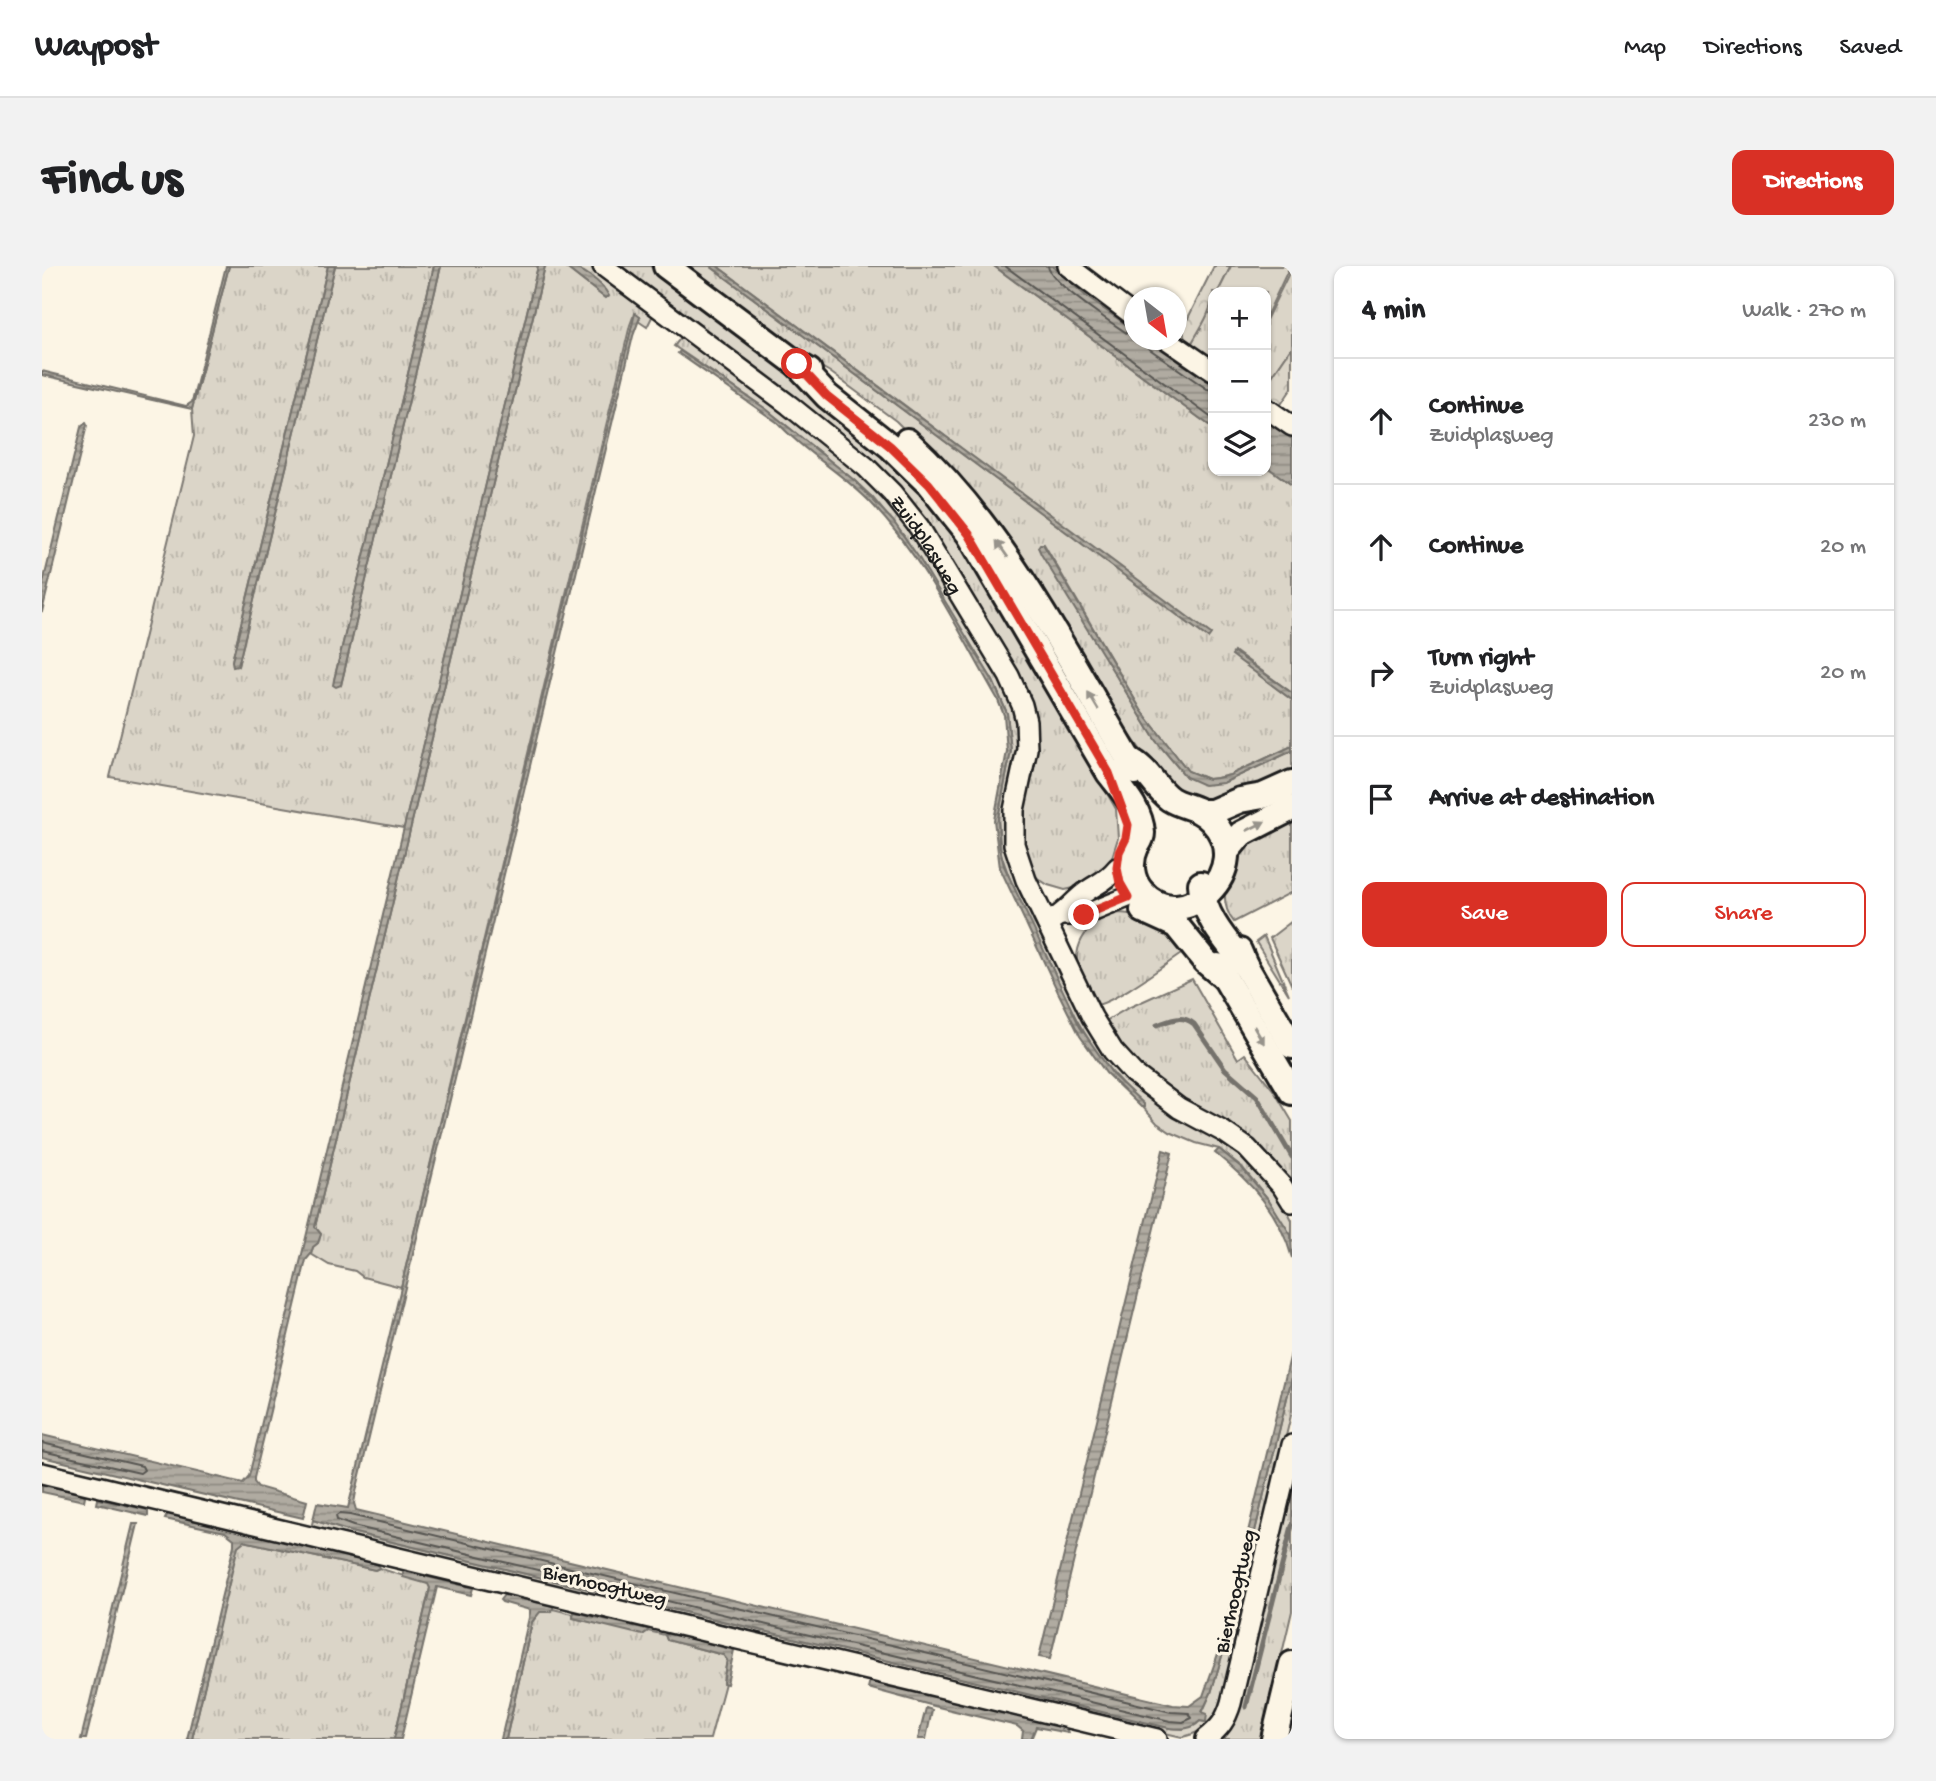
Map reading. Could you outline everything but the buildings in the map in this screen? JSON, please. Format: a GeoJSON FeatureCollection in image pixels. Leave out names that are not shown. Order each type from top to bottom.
{"type":"FeatureCollection","features":[{"type":"Feature","properties":{"kind":"main road"},"geometry":{"type":"LineString","coordinates":[[666,266],[797,364],[836,385],[901,435],[938,469],[966,500],[1011,562],[1119,766],[1128,825],[1133,831],[1141,840],[1132,862],[1135,894],[1144,911],[1165,911],[1186,905],[1210,891],[1223,870],[1226,852],[1222,836],[1192,806],[1172,808],[1152,817],[1133,831],[1119,852],[1117,868],[1120,883],[1135,894]]}},
{"type":"Feature","properties":{"kind":"main road"},"geometry":{"type":"LineString","coordinates":[[1119,766],[1140,765],[1167,797],[1172,808]]}},
{"type":"Feature","properties":{"kind":"main road"},"geometry":{"type":"LineString","coordinates":[[1204,819],[1212,812],[1240,800],[1263,796],[1292,783]]}},
{"type":"Feature","properties":{"kind":"main road"},"geometry":{"type":"LineString","coordinates":[[1226,852],[1241,834],[1292,808]]}},
{"type":"Feature","properties":{"kind":"main road"},"geometry":{"type":"LineString","coordinates":[[1204,819],[1212,853],[1210,867],[1201,884],[1216,895],[1235,972],[1292,1092]]}},
{"type":"Feature","properties":{"kind":"main road"},"geometry":{"type":"LineString","coordinates":[[1165,911],[1205,961],[1235,972],[1292,1045]]}},
{"type":"Feature","properties":{"kind":"main road"},"geometry":{"type":"LineString","coordinates":[[1274,1739],[1292,1664]]}},
{"type":"Feature","properties":{"kind":"street","name":"Zuidplasweg"},"geometry":{"type":"LineString","coordinates":[[603,266],[789,405],[866,467],[892,493],[919,527],[1009,676],[1021,705],[1026,721],[1027,749],[1014,810],[1014,844],[1022,872],[1055,919]]}},
{"type":"Feature","properties":{"kind":"street"},"geometry":{"type":"LineString","coordinates":[[1068,266],[1124,308]]}},
{"type":"Feature","properties":{"kind":"street"},"geometry":{"type":"LineString","coordinates":[[1183,350],[1208,368]]}},
{"type":"Feature","properties":{"kind":"street"},"geometry":{"type":"LineString","coordinates":[[1271,411],[1292,426]]}},
{"type":"Feature","properties":{"kind":"street"},"geometry":{"type":"LineString","coordinates":[[1055,919],[1084,894],[1107,880],[1117,868]]}},
{"type":"Feature","properties":{"kind":"street"},"geometry":{"type":"LineString","coordinates":[[1055,919],[1084,915],[1135,894]]}},
{"type":"Feature","properties":{"kind":"street"},"geometry":{"type":"LineString","coordinates":[[1055,919],[1079,991],[1113,1051],[1155,1092],[1224,1132],[1247,1149],[1282,1186],[1292,1202]]}},
{"type":"Feature","properties":{"kind":"street","name":"Bierhoogtweg"},"geometry":{"type":"LineString","coordinates":[[1206,1739],[1226,1718],[1231,1703],[1292,1445]]}},
{"type":"Feature","properties":{"kind":"street","name":"Bierhoogtweg"},"geometry":{"type":"LineString","coordinates":[[42,1473],[1157,1739]]}},
{"type":"Feature","properties":{"kind":"green space"},"geometry":{"type":"Polygon","coordinates":[[[229,266],[328,266],[232,661],[238,666],[335,266],[434,266],[334,680],[341,685],[441,266],[538,266],[404,828],[110,777],[194,436],[192,409],[229,266]]]}},
{"type":"Feature","properties":{"kind":"green space"},"geometry":{"type":"Polygon","coordinates":[[[545,266],[564,266],[604,297],[608,297],[603,287],[574,266],[592,266],[654,313],[647,327],[638,321],[640,317],[633,317],[630,325],[401,1287],[329,1265],[311,1254],[321,1234],[315,1227],[545,266]]]}},
{"type":"Feature","properties":{"kind":"green space"},"geometry":{"type":"Polygon","coordinates":[[[614,266],[650,266],[779,362],[947,515],[1116,809],[1118,838],[1109,867],[1078,887],[1065,890],[1048,885],[1033,875],[1023,846],[1023,807],[1035,746],[913,506],[614,266]]]}},
{"type":"Feature","properties":{"kind":"green space"},"geometry":{"type":"Polygon","coordinates":[[[681,266],[710,266],[1208,637],[717,266],[994,266],[1208,424],[1208,476],[1271,476],[1271,470],[1292,485],[1292,693],[1236,652],[1233,655],[1292,700],[1292,746],[1230,775],[1208,779],[1188,771],[1141,710],[1044,544],[1038,547],[1156,741],[1186,777],[1223,783],[1292,751],[1292,771],[1220,803],[1184,797],[1162,780],[1121,722],[1061,618],[1012,543],[988,512],[896,421],[830,372],[802,356],[681,266]]]}},
{"type":"Feature","properties":{"kind":"green space"},"geometry":{"type":"Polygon","coordinates":[[[1052,266],[1057,266],[1124,316],[1124,323],[1088,298],[1052,266]]]}},
{"type":"Feature","properties":{"kind":"green space"},"geometry":{"type":"Polygon","coordinates":[[[1214,266],[1231,266],[1220,287],[1208,287],[1208,313],[1190,346],[1187,344],[1187,320],[1214,266]]]}},
{"type":"Feature","properties":{"kind":"green space"},"geometry":{"type":"Polygon","coordinates":[[[1231,266],[1290,266],[1271,306],[1271,287],[1220,287],[1231,266]]]}},
{"type":"Feature","properties":{"kind":"green space"},"geometry":{"type":"Polygon","coordinates":[[[1292,267],[1292,347],[1271,378],[1271,350],[1271,310],[1292,267]]]}},
{"type":"Feature","properties":{"kind":"green space"},"geometry":{"type":"Polygon","coordinates":[[[1208,312],[1208,359],[1190,346],[1208,312]]]}},
{"type":"Feature","properties":{"kind":"green space"},"geometry":{"type":"Polygon","coordinates":[[[683,335],[845,459],[878,490],[906,522],[1010,694],[1018,723],[1019,753],[1006,814],[1126,1078],[1147,1097],[1218,1138],[1247,1159],[1275,1191],[1287,1210],[1292,1220],[1292,1239],[1269,1200],[1242,1167],[1219,1149],[1196,1143],[1157,1123],[1102,1061],[1073,1014],[1011,882],[1001,854],[998,818],[1011,751],[1007,713],[993,681],[904,536],[873,498],[855,481],[766,409],[674,346],[683,335]]]}},
{"type":"Feature","properties":{"kind":"green space"},"geometry":{"type":"Polygon","coordinates":[[[1292,347],[1292,388],[1280,406],[1271,400],[1271,378],[1292,347]]]}},
{"type":"Feature","properties":{"kind":"green space"},"geometry":{"type":"Polygon","coordinates":[[[1292,816],[1292,892],[1234,922],[1226,903],[1225,891],[1234,857],[1252,836],[1292,816]]]}},
{"type":"Feature","properties":{"kind":"green space"},"geometry":{"type":"Polygon","coordinates":[[[1120,913],[1141,916],[1158,924],[1187,950],[1126,991],[1095,1005],[1077,964],[1080,943],[1085,934],[1100,920],[1120,913]]]}},
{"type":"Feature","properties":{"kind":"green space"},"geometry":{"type":"Polygon","coordinates":[[[1292,921],[1292,986],[1270,938],[1292,921]]]}},
{"type":"Feature","properties":{"kind":"green space"},"geometry":{"type":"Polygon","coordinates":[[[1264,936],[1289,995],[1256,942],[1264,936]]]}},
{"type":"Feature","properties":{"kind":"green space"},"geometry":{"type":"Polygon","coordinates":[[[1192,979],[1238,1059],[1245,1054],[1274,1091],[1292,1121],[1292,1188],[1139,1068],[1104,1022],[1192,979]]]}},
{"type":"Feature","properties":{"kind":"green space"},"geometry":{"type":"Polygon","coordinates":[[[1292,1377],[1292,1411],[1222,1701],[1210,1724],[1194,1734],[1182,1737],[318,1532],[312,1524],[313,1520],[351,1532],[1169,1728],[1183,1729],[1200,1721],[1205,1722],[1202,1713],[1211,1693],[1238,1602],[1292,1377]]]}},
{"type":"Feature","properties":{"kind":"green space"},"geometry":{"type":"Polygon","coordinates":[[[1292,1481],[1292,1611],[1262,1739],[1220,1739],[1231,1726],[1292,1481]]]}},
{"type":"Feature","properties":{"kind":"green space"},"geometry":{"type":"Polygon","coordinates":[[[244,1541],[375,1570],[379,1568],[429,1584],[394,1739],[192,1739],[237,1546],[244,1541]]]}},
{"type":"Feature","properties":{"kind":"green space"},"geometry":{"type":"Polygon","coordinates":[[[553,1609],[573,1614],[573,1618],[644,1634],[648,1631],[665,1635],[667,1640],[723,1655],[727,1660],[725,1683],[710,1739],[506,1739],[532,1622],[540,1612],[550,1612],[553,1609]]]}},
{"type":"Feature","properties":{"kind":"water"},"geometry":{"type":"Polygon","coordinates":[[[226,266],[229,266],[192,409],[42,375],[42,371],[186,406],[192,402],[226,266]]]}},
{"type":"Feature","properties":{"kind":"water"},"geometry":{"type":"Polygon","coordinates":[[[328,266],[335,266],[238,666],[233,667],[232,661],[328,266]]]}},
{"type":"Feature","properties":{"kind":"water"},"geometry":{"type":"Polygon","coordinates":[[[434,266],[441,266],[341,685],[336,687],[333,685],[334,680],[434,266]]]}},
{"type":"Feature","properties":{"kind":"water"},"geometry":{"type":"Polygon","coordinates":[[[538,266],[545,266],[315,1227],[321,1234],[306,1260],[254,1478],[258,1487],[307,1501],[303,1518],[42,1457],[42,1435],[243,1483],[249,1476],[538,266]]]}},
{"type":"Feature","properties":{"kind":"water"},"geometry":{"type":"Polygon","coordinates":[[[564,266],[590,276],[609,296],[605,298],[564,266]]]}},
{"type":"Feature","properties":{"kind":"water"},"geometry":{"type":"Polygon","coordinates":[[[710,266],[717,266],[1211,634],[1208,638],[710,266]]]}},
{"type":"Feature","properties":{"kind":"water"},"geometry":{"type":"Polygon","coordinates":[[[994,266],[1052,266],[1088,298],[1124,323],[1124,350],[1162,350],[1208,382],[1208,424],[994,266]]]}},
{"type":"Feature","properties":{"kind":"water"},"geometry":{"type":"Polygon","coordinates":[[[635,313],[640,317],[633,336],[356,1492],[356,1510],[1173,1705],[1189,1706],[1203,1696],[1220,1648],[1292,1349],[1292,1377],[1238,1602],[1211,1693],[1202,1712],[1207,1714],[1206,1722],[1200,1721],[1186,1728],[1169,1728],[351,1532],[313,1520],[317,1503],[348,1508],[635,313]]]}},
{"type":"Feature","properties":{"kind":"water"},"geometry":{"type":"Polygon","coordinates":[[[680,351],[766,409],[855,481],[893,521],[919,558],[993,681],[1007,713],[1011,751],[998,818],[999,843],[1004,866],[1080,1027],[1114,1076],[1144,1107],[1106,1073],[1080,1036],[1000,868],[994,820],[1007,751],[1004,715],[940,597],[909,549],[861,493],[778,423],[678,353],[680,351]]]}},
{"type":"Feature","properties":{"kind":"water"},"geometry":{"type":"Polygon","coordinates":[[[86,423],[42,612],[42,587],[81,427],[86,423]]]}},
{"type":"Feature","properties":{"kind":"water"},"geometry":{"type":"Polygon","coordinates":[[[1271,424],[1292,439],[1292,485],[1271,470],[1271,424]]]}},
{"type":"Feature","properties":{"kind":"water"},"geometry":{"type":"Polygon","coordinates":[[[1043,544],[1141,710],[1188,771],[1208,779],[1217,778],[1230,775],[1292,746],[1292,751],[1223,783],[1204,785],[1186,777],[1156,741],[1041,554],[1038,547],[1043,544]]]}},
{"type":"Feature","properties":{"kind":"water"},"geometry":{"type":"Polygon","coordinates":[[[1234,652],[1292,693],[1292,700],[1232,655],[1234,652]]]}},
{"type":"Feature","properties":{"kind":"water"},"geometry":{"type":"Polygon","coordinates":[[[1219,1149],[1242,1168],[1269,1200],[1291,1235],[1292,1258],[1272,1212],[1252,1187],[1215,1153],[1219,1149]]]}},
{"type":"Feature","properties":{"kind":"water"},"geometry":{"type":"Polygon","coordinates":[[[1163,1150],[1172,1153],[1050,1659],[1039,1657],[1163,1150]]]}},
{"type":"Feature","properties":{"kind":"water"},"geometry":{"type":"Polygon","coordinates":[[[42,1484],[83,1494],[84,1501],[42,1492],[42,1484]]]}},
{"type":"Feature","properties":{"kind":"water"},"geometry":{"type":"Polygon","coordinates":[[[98,1499],[148,1510],[148,1516],[97,1504],[98,1499]]]}},
{"type":"Feature","properties":{"kind":"water"},"geometry":{"type":"Polygon","coordinates":[[[168,1513],[377,1563],[379,1568],[375,1570],[244,1541],[238,1546],[192,1739],[187,1739],[234,1539],[225,1532],[165,1519],[168,1513]]]}},
{"type":"Feature","properties":{"kind":"water"},"geometry":{"type":"Polygon","coordinates":[[[133,1524],[138,1524],[86,1739],[81,1739],[133,1524]]]}},
{"type":"Feature","properties":{"kind":"water"},"geometry":{"type":"Polygon","coordinates":[[[403,1571],[473,1588],[471,1595],[437,1587],[401,1739],[394,1739],[430,1588],[428,1584],[403,1577],[403,1571]]]}},
{"type":"Feature","properties":{"kind":"water"},"geometry":{"type":"Polygon","coordinates":[[[504,1595],[553,1606],[553,1609],[550,1612],[540,1612],[532,1622],[506,1739],[501,1739],[530,1613],[530,1610],[502,1602],[500,1600],[504,1595]]]}},
{"type":"Feature","properties":{"kind":"water"},"geometry":{"type":"Polygon","coordinates":[[[574,1612],[648,1631],[642,1635],[573,1618],[574,1612]]]}},
{"type":"Feature","properties":{"kind":"water"},"geometry":{"type":"Polygon","coordinates":[[[670,1633],[734,1650],[727,1684],[723,1683],[727,1660],[723,1655],[667,1640],[665,1635],[670,1633]]]}},
{"type":"Feature","properties":{"kind":"water"},"geometry":{"type":"Polygon","coordinates":[[[870,1680],[1066,1727],[1068,1733],[1036,1727],[1031,1739],[1022,1739],[1023,1731],[1017,1726],[868,1688],[870,1680]]]}},
{"type":"Feature","properties":{"kind":"water"},"geometry":{"type":"Polygon","coordinates":[[[926,1708],[932,1710],[926,1739],[918,1739],[926,1708]]]}},
{"type":"Feature","properties":{"kind":"waterway"},"geometry":{"type":"LineString","coordinates":[[1157,1025],[1180,1019],[1194,1024],[1225,1069],[1257,1097],[1292,1157]]}},
{"type":"Feature","properties":{"kind":"waterway"},"geometry":{"type":"LineString","coordinates":[[1246,1707],[1292,1526]]}},
{"type":"Feature","properties":{"kind":"route"},"geometry":{"type":"LineString","coordinates":[[797,364],[827,396],[890,446],[929,484],[969,534],[1109,773],[1128,825],[1117,868],[1120,883],[1128,897],[1084,915]]}}]}
